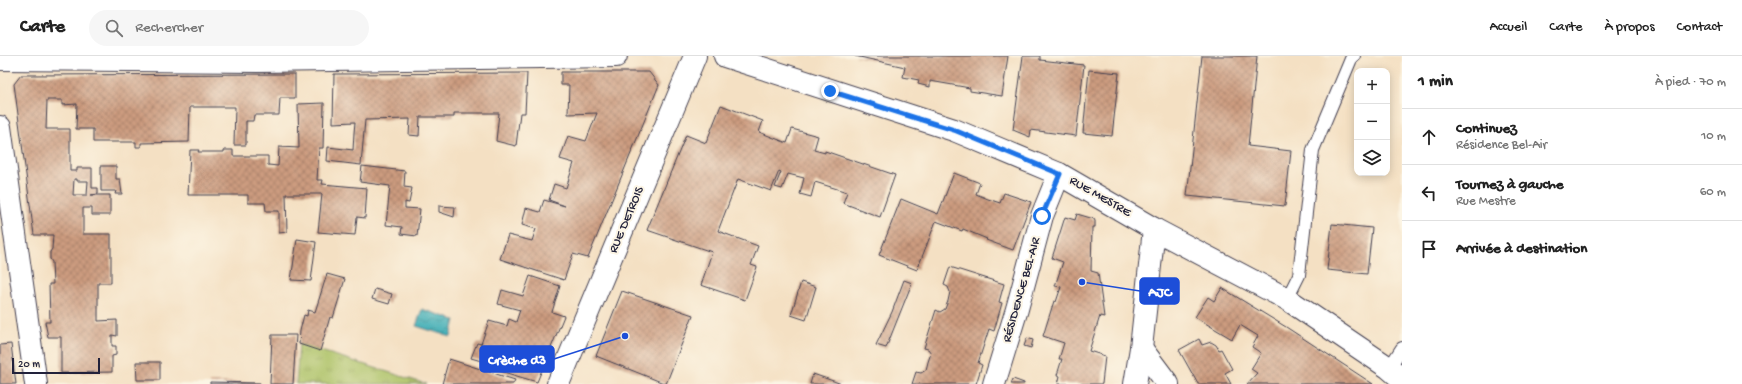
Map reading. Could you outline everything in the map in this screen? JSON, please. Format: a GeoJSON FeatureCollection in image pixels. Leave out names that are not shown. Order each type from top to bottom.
{"type":"FeatureCollection","features":[{"type":"Feature","properties":{"kind":"street"},"geometry":{"type":"LineString","coordinates":[[0,59],[258,61],[616,56]]}},
{"type":"Feature","properties":{"kind":"street","name":"RUE DETROIS"},"geometry":{"type":"LineString","coordinates":[[558,384],[695,56]]}},
{"type":"Feature","properties":{"kind":"street","name":"RUE MESTRE"},"geometry":{"type":"LineString","coordinates":[[725,56],[954,130],[1060,174],[1154,229],[1287,299],[1395,374]]}},
{"type":"Feature","properties":{"kind":"street"},"geometry":{"type":"LineString","coordinates":[[0,127],[36,384]]}},
{"type":"Feature","properties":{"kind":"street","name":"RÉSIDENCE BEL-AIR"},"geometry":{"type":"LineString","coordinates":[[994,384],[1018,309],[1042,216],[1060,174]]}},
{"type":"Feature","properties":{"kind":"street"},"geometry":{"type":"LineString","coordinates":[[1135,384],[1141,348],[1154,229]]}},
{"type":"Feature","properties":{"kind":"street"},"geometry":{"type":"LineString","coordinates":[[1141,348],[1168,384]]}},
{"type":"Feature","properties":{"kind":"lane"},"geometry":{"type":"LineString","coordinates":[[1287,299],[1299,275],[1313,150],[1351,59],[1354,56]]}},
{"type":"Feature","properties":{"kind":"lane"},"geometry":{"type":"LineString","coordinates":[[1395,374],[1402,348]]}},
{"type":"Feature","properties":{"kind":"green space"},"geometry":{"type":"Polygon","coordinates":[[[299,344],[426,384],[296,384],[299,344]]]}},
{"type":"Feature","properties":{"kind":"water"},"geometry":{"type":"Polygon","coordinates":[[[422,309],[455,320],[451,337],[416,326],[422,309]]]}},
{"type":"Feature","properties":{"kind":"building"},"geometry":{"type":"Polygon","coordinates":[[[855,56],[1008,56],[1002,96],[970,91],[970,88],[930,81],[930,87],[918,84],[919,80],[903,77],[905,67],[855,56]]]}},
{"type":"Feature","properties":{"kind":"building"},"geometry":{"type":"Polygon","coordinates":[[[1023,56],[1040,56],[1040,60],[1084,65],[1076,136],[1031,130],[1030,137],[1013,130],[1023,56]]]}},
{"type":"Feature","properties":{"kind":"building"},"geometry":{"type":"Polygon","coordinates":[[[1202,56],[1257,56],[1248,146],[1291,151],[1285,206],[1187,196],[1202,56]]]}},
{"type":"Feature","properties":{"kind":"building"},"geometry":{"type":"Polygon","coordinates":[[[1089,70],[1119,73],[1112,136],[1083,133],[1089,70]]]}},
{"type":"Feature","properties":{"kind":"building"},"geometry":{"type":"Polygon","coordinates":[[[561,72],[649,72],[659,85],[588,258],[573,254],[564,280],[500,259],[508,235],[532,241],[536,229],[522,225],[526,208],[540,212],[544,200],[565,206],[549,200],[554,184],[566,188],[574,163],[560,159],[568,136],[586,141],[597,113],[568,114],[569,85],[561,85],[561,72]]]}},
{"type":"Feature","properties":{"kind":"building"},"geometry":{"type":"Polygon","coordinates":[[[527,73],[525,113],[520,113],[516,146],[496,141],[499,113],[454,113],[454,117],[420,117],[419,136],[409,135],[410,119],[365,120],[361,165],[327,161],[328,147],[353,150],[355,122],[333,123],[334,74],[527,73]]]}},
{"type":"Feature","properties":{"kind":"building"},"geometry":{"type":"Polygon","coordinates":[[[295,74],[295,98],[280,98],[279,115],[254,115],[253,121],[246,121],[246,145],[234,145],[235,107],[190,107],[189,142],[141,143],[141,147],[136,147],[136,142],[93,142],[93,129],[76,129],[77,104],[62,105],[62,100],[47,100],[46,129],[70,129],[70,171],[77,171],[77,168],[92,168],[92,188],[98,188],[98,194],[91,195],[110,195],[110,215],[92,215],[92,208],[83,208],[83,234],[111,234],[111,283],[98,283],[98,321],[117,320],[117,336],[112,335],[112,346],[116,346],[116,355],[112,356],[112,372],[61,373],[61,337],[48,337],[45,322],[50,322],[49,284],[53,284],[50,252],[52,249],[53,235],[34,235],[14,84],[21,75],[295,74]],[[74,179],[73,195],[87,195],[88,181],[77,181],[77,179],[74,179]]]}},
{"type":"Feature","properties":{"kind":"building"},"geometry":{"type":"Polygon","coordinates":[[[324,103],[323,148],[319,148],[317,180],[323,180],[322,184],[367,188],[365,218],[357,217],[355,235],[318,232],[322,194],[286,194],[287,232],[279,233],[279,211],[266,211],[265,203],[248,203],[248,195],[188,195],[190,150],[199,150],[198,152],[224,152],[224,150],[233,150],[233,156],[268,156],[268,165],[278,166],[279,147],[299,148],[298,104],[324,103]]]}},
{"type":"Feature","properties":{"kind":"building"},"geometry":{"type":"Polygon","coordinates":[[[721,105],[763,121],[759,132],[787,143],[792,129],[818,136],[814,150],[825,153],[825,151],[895,175],[880,217],[843,203],[847,192],[815,182],[811,197],[800,194],[804,178],[788,174],[782,189],[775,187],[781,172],[779,171],[771,191],[738,179],[718,231],[758,246],[751,265],[757,267],[745,300],[701,285],[712,252],[647,230],[686,135],[706,143],[721,105]]]}},
{"type":"Feature","properties":{"kind":"building"},"geometry":{"type":"Polygon","coordinates":[[[101,166],[116,166],[116,179],[120,179],[122,194],[115,194],[116,191],[101,191],[101,166]]]}},
{"type":"Feature","properties":{"kind":"building"},"geometry":{"type":"Polygon","coordinates":[[[362,166],[405,171],[404,187],[412,188],[409,203],[405,202],[405,208],[420,209],[417,236],[401,234],[402,227],[386,225],[390,186],[360,182],[362,166]]]}},
{"type":"Feature","properties":{"kind":"building"},"geometry":{"type":"Polygon","coordinates":[[[954,173],[980,183],[976,194],[988,199],[1000,203],[1004,193],[1031,202],[1013,250],[986,240],[987,239],[963,229],[962,231],[936,221],[917,270],[879,255],[901,199],[938,214],[954,173]]]}},
{"type":"Feature","properties":{"kind":"building"},"geometry":{"type":"Polygon","coordinates":[[[439,206],[455,207],[454,217],[439,212],[439,206]]]}},
{"type":"Feature","properties":{"kind":"building"},"geometry":{"type":"Polygon","coordinates":[[[1077,214],[1094,219],[1095,221],[1095,227],[1092,227],[1091,271],[1098,273],[1104,317],[1100,316],[1089,351],[1105,356],[1102,384],[1058,384],[1060,376],[1057,375],[1062,359],[1059,359],[1064,343],[1043,336],[1054,301],[1056,302],[1061,287],[1055,286],[1063,262],[1052,258],[1065,217],[1075,220],[1077,214]]]}},
{"type":"Feature","properties":{"kind":"building"},"geometry":{"type":"Polygon","coordinates":[[[1332,224],[1372,228],[1367,274],[1327,270],[1332,224]]]}},
{"type":"Feature","properties":{"kind":"building"},"geometry":{"type":"Polygon","coordinates":[[[297,239],[316,242],[311,281],[291,280],[297,239]]]}},
{"type":"Feature","properties":{"kind":"building"},"geometry":{"type":"Polygon","coordinates":[[[950,267],[1004,284],[999,302],[1002,303],[994,331],[989,329],[978,363],[982,365],[976,384],[912,384],[916,372],[921,373],[926,370],[931,353],[928,349],[924,348],[936,310],[940,312],[945,309],[948,301],[950,292],[948,287],[944,285],[950,267]]]}},
{"type":"Feature","properties":{"kind":"building"},"geometry":{"type":"Polygon","coordinates":[[[327,274],[345,279],[333,318],[330,317],[320,351],[299,344],[300,331],[304,315],[307,316],[308,310],[315,312],[327,274]]]}},
{"type":"Feature","properties":{"kind":"building"},"geometry":{"type":"Polygon","coordinates":[[[530,276],[560,286],[552,312],[564,316],[537,382],[500,371],[502,367],[471,358],[477,343],[481,344],[489,321],[507,326],[509,319],[516,322],[520,310],[498,304],[502,290],[523,296],[530,276]]]}},
{"type":"Feature","properties":{"kind":"building"},"geometry":{"type":"Polygon","coordinates":[[[904,280],[912,283],[886,348],[876,345],[892,312],[904,280]]]}},
{"type":"Feature","properties":{"kind":"building"},"geometry":{"type":"Polygon","coordinates":[[[801,282],[816,287],[806,320],[791,315],[801,282]]]}},
{"type":"Feature","properties":{"kind":"building"},"geometry":{"type":"Polygon","coordinates":[[[1222,288],[1286,327],[1373,384],[1247,384],[1257,373],[1251,369],[1261,353],[1252,347],[1258,336],[1240,325],[1232,339],[1195,317],[1208,297],[1214,301],[1222,288]]]}},
{"type":"Feature","properties":{"kind":"building"},"geometry":{"type":"Polygon","coordinates":[[[375,289],[392,294],[389,304],[372,299],[375,289]]]}},
{"type":"Feature","properties":{"kind":"building"},"geometry":{"type":"Polygon","coordinates":[[[622,291],[693,315],[666,384],[596,356],[622,291]]]}},
{"type":"Feature","properties":{"kind":"building"},"geometry":{"type":"Polygon","coordinates":[[[272,335],[296,335],[293,384],[270,384],[272,335]]]}},
{"type":"Feature","properties":{"kind":"building"},"geometry":{"type":"Polygon","coordinates":[[[1027,338],[1033,340],[1031,348],[1024,346],[1027,338]]]}},
{"type":"Feature","properties":{"kind":"building"},"geometry":{"type":"Polygon","coordinates":[[[1199,339],[1202,345],[1211,342],[1216,345],[1219,350],[1221,349],[1232,369],[1225,373],[1231,384],[1198,384],[1179,350],[1199,339]]]}},
{"type":"Feature","properties":{"kind":"building"},"geometry":{"type":"Polygon","coordinates":[[[11,344],[16,384],[0,384],[0,345],[11,344]]]}},
{"type":"Feature","properties":{"kind":"building"},"geometry":{"type":"Polygon","coordinates":[[[449,359],[515,380],[513,384],[442,384],[449,359]]]}},
{"type":"Feature","properties":{"kind":"building"},"geometry":{"type":"Polygon","coordinates":[[[136,362],[160,362],[160,380],[137,380],[136,362]]]}},
{"type":"Feature","properties":{"kind":"building"},"geometry":{"type":"Polygon","coordinates":[[[813,374],[842,384],[810,384],[813,374]]]}},
{"type":"Feature","properties":{"kind":"building"},"geometry":{"type":"Polygon","coordinates":[[[1013,379],[1024,383],[1024,384],[1011,384],[1013,379]]]}},
{"type":"Feature","properties":{"kind":"building"},"geometry":{"type":"Polygon","coordinates":[[[210,382],[260,383],[260,384],[210,384],[210,382]]]}},
{"type":"Feature","properties":{"kind":"place","name":"AJC"},"geometry":{"type":"Point","coordinates":[1082,282]}},
{"type":"Feature","properties":{"kind":"place","name":"Crèche d3"},"geometry":{"type":"Point","coordinates":[625,336]}},
{"type":"Feature","properties":{"kind":"route"},"geometry":{"type":"LineString","coordinates":[[830,91],[954,130],[1060,174],[1042,216]]}}]}
